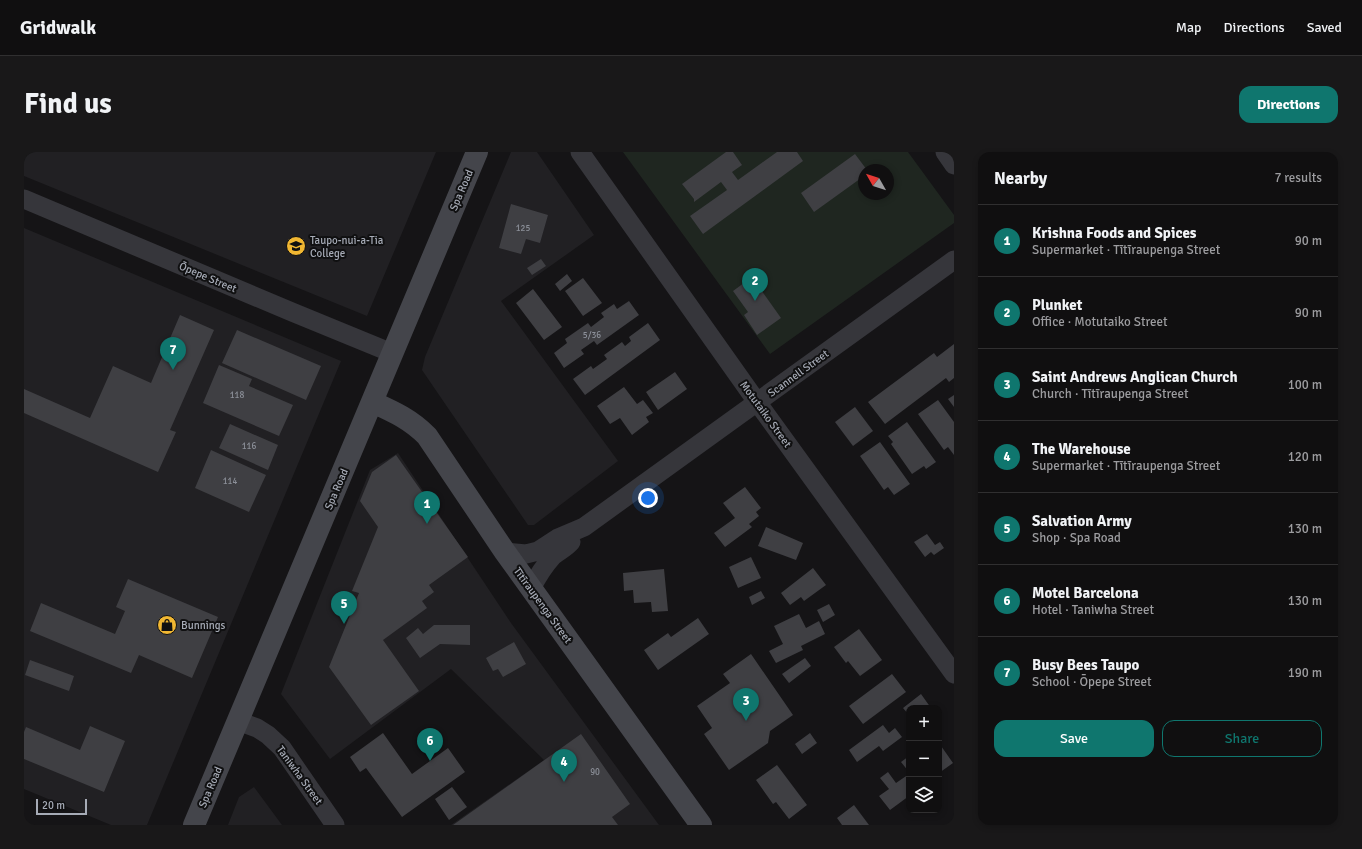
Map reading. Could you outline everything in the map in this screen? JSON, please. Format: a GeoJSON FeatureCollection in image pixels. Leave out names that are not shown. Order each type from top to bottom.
{"type":"FeatureCollection","features":[{"type":"Feature","properties":{"kind":"main road","name":"Spa Road"},"geometry":{"type":"LineString","coordinates":[[194,825],[477,152]]}},
{"type":"Feature","properties":{"kind":"main road","name":"Tītīraupenga Street"},"geometry":{"type":"LineString","coordinates":[[372,402],[409,420],[427,436],[505,552],[700,825]]}},
{"type":"Feature","properties":{"kind":"street","name":"Motutaiko Street"},"geometry":{"type":"LineString","coordinates":[[580,152],[757,402],[954,674]]}},
{"type":"Feature","properties":{"kind":"street"},"geometry":{"type":"LineString","coordinates":[[945,152],[954,165]]}},
{"type":"Feature","properties":{"kind":"street","name":"Ōpepe Street"},"geometry":{"type":"LineString","coordinates":[[24,199],[392,353]]}},
{"type":"Feature","properties":{"kind":"street","name":"Scannell Street"},"geometry":{"type":"LineString","coordinates":[[505,552],[526,554],[538,551],[558,538],[584,527],[954,260]]}},
{"type":"Feature","properties":{"kind":"street","name":"Scannell Street"},"geometry":{"type":"LineString","coordinates":[[531,589],[546,564],[554,555],[566,548],[584,527]]}},
{"type":"Feature","properties":{"kind":"street","name":"Taniwha Street"},"geometry":{"type":"LineString","coordinates":[[238,721],[257,728],[268,735],[282,748],[335,825]]}},
{"type":"Feature","properties":{"kind":"shaded area","name":"Taupo-nui-a-Tia College"},"geometry":{"type":"Polygon","coordinates":[[[24,152],[436,152],[367,316],[24,176],[24,152]]]}},
{"type":"Feature","properties":{"kind":"shaded area"},"geometry":{"type":"Polygon","coordinates":[[[511,152],[537,152],[594,235],[501,301],[618,461],[534,525],[528,525],[422,370],[425,357],[511,152]]]}},
{"type":"Feature","properties":{"kind":"shaded area"},"geometry":{"type":"Polygon","coordinates":[[[623,152],[908,152],[954,215],[954,223],[770,354],[623,152]]]}},
{"type":"Feature","properties":{"kind":"shaded area"},"geometry":{"type":"Polygon","coordinates":[[[24,228],[341,361],[147,825],[111,825],[24,789],[24,228]]]}},
{"type":"Feature","properties":{"kind":"shaded area"},"geometry":{"type":"Polygon","coordinates":[[[398,453],[511,623],[659,825],[451,825],[544,760],[451,669],[330,759],[281,694],[370,470],[398,453]]]}},
{"type":"Feature","properties":{"kind":"shaded area"},"geometry":{"type":"Polygon","coordinates":[[[254,787],[282,825],[228,825],[239,797],[254,787]]]}},
{"type":"Feature","properties":{"kind":"building"},"geometry":{"type":"Polygon","coordinates":[[[726,152],[733,152],[742,165],[732,172],[738,180],[777,152],[797,152],[803,161],[703,234],[690,216],[727,190],[721,182],[694,202],[694,199],[682,184],[726,152]]]}},
{"type":"Feature","properties":{"kind":"building"},"geometry":{"type":"Polygon","coordinates":[[[855,154],[862,164],[858,164],[858,180],[814,212],[801,193],[855,154]]]}},
{"type":"Feature","properties":{"kind":"building"},"geometry":{"type":"Polygon","coordinates":[[[511,204],[548,215],[540,243],[526,239],[521,254],[499,248],[511,204]]]}},
{"type":"Feature","properties":{"kind":"building"},"geometry":{"type":"Polygon","coordinates":[[[541,259],[546,266],[532,275],[527,268],[541,259]]]}},
{"type":"Feature","properties":{"kind":"building"},"geometry":{"type":"Polygon","coordinates":[[[567,274],[572,281],[560,291],[555,284],[567,274]]]}},
{"type":"Feature","properties":{"kind":"building"},"geometry":{"type":"Polygon","coordinates":[[[752,277],[781,318],[757,335],[744,315],[748,312],[733,291],[752,277]]]}},
{"type":"Feature","properties":{"kind":"building"},"geometry":{"type":"Polygon","coordinates":[[[583,278],[602,303],[583,316],[565,291],[583,278]]]}},
{"type":"Feature","properties":{"kind":"building"},"geometry":{"type":"Polygon","coordinates":[[[533,289],[562,327],[544,340],[516,303],[533,289]]]}},
{"type":"Feature","properties":{"kind":"building"},"geometry":{"type":"Polygon","coordinates":[[[629,301],[639,315],[597,345],[594,341],[581,350],[584,354],[564,368],[554,353],[567,343],[565,339],[588,323],[591,327],[604,317],[601,313],[614,304],[617,309],[629,301]]]}},
{"type":"Feature","properties":{"kind":"building"},"geometry":{"type":"Polygon","coordinates":[[[180,315],[214,330],[170,430],[176,432],[158,472],[24,413],[24,389],[90,418],[113,366],[151,383],[180,315]]]}},
{"type":"Feature","properties":{"kind":"building"},"geometry":{"type":"Polygon","coordinates":[[[648,323],[660,340],[585,395],[573,379],[591,366],[593,369],[607,359],[604,355],[622,342],[625,346],[631,341],[629,337],[648,323]]]}},
{"type":"Feature","properties":{"kind":"building"},"geometry":{"type":"Polygon","coordinates":[[[237,330],[321,366],[306,400],[222,363],[237,330]]]}},
{"type":"Feature","properties":{"kind":"building"},"geometry":{"type":"Polygon","coordinates":[[[954,344],[954,378],[949,382],[946,378],[885,424],[868,402],[934,353],[937,357],[954,344]]]}},
{"type":"Feature","properties":{"kind":"building"},"geometry":{"type":"Polygon","coordinates":[[[219,365],[252,379],[249,386],[293,405],[279,436],[203,403],[219,365]]]}},
{"type":"Feature","properties":{"kind":"building"},"geometry":{"type":"Polygon","coordinates":[[[675,372],[687,389],[658,410],[646,392],[675,372]]]}},
{"type":"Feature","properties":{"kind":"building"},"geometry":{"type":"Polygon","coordinates":[[[624,387],[637,404],[643,400],[653,413],[646,417],[649,422],[632,435],[620,418],[610,424],[597,406],[624,387]]]}},
{"type":"Feature","properties":{"kind":"building"},"geometry":{"type":"Polygon","coordinates":[[[954,395],[954,407],[948,399],[954,395]]]}},
{"type":"Feature","properties":{"kind":"building"},"geometry":{"type":"Polygon","coordinates":[[[938,400],[954,422],[954,455],[948,447],[944,450],[918,414],[938,400]]]}},
{"type":"Feature","properties":{"kind":"building"},"geometry":{"type":"Polygon","coordinates":[[[855,407],[873,431],[853,446],[835,422],[855,407]]]}},
{"type":"Feature","properties":{"kind":"building"},"geometry":{"type":"Polygon","coordinates":[[[907,422],[936,462],[926,469],[924,466],[912,474],[891,444],[893,442],[888,436],[907,422]]]}},
{"type":"Feature","properties":{"kind":"building"},"geometry":{"type":"Polygon","coordinates":[[[230,424],[278,445],[268,470],[219,448],[230,424]]]}},
{"type":"Feature","properties":{"kind":"building"},"geometry":{"type":"Polygon","coordinates":[[[880,442],[910,484],[894,495],[888,487],[884,490],[860,456],[880,442]]]}},
{"type":"Feature","properties":{"kind":"building"},"geometry":{"type":"Polygon","coordinates":[[[211,450],[266,475],[249,512],[195,488],[211,450]]]}},
{"type":"Feature","properties":{"kind":"building"},"geometry":{"type":"Polygon","coordinates":[[[396,455],[468,557],[429,585],[434,592],[422,601],[427,608],[383,640],[419,691],[371,725],[329,667],[359,593],[352,591],[378,527],[360,501],[372,472],[396,455]]]}},
{"type":"Feature","properties":{"kind":"building"},"geometry":{"type":"Polygon","coordinates":[[[745,487],[761,508],[756,512],[759,516],[749,524],[752,527],[725,547],[714,533],[735,518],[723,503],[745,487]]]}},
{"type":"Feature","properties":{"kind":"building"},"geometry":{"type":"Polygon","coordinates":[[[766,527],[803,543],[796,560],[758,546],[766,527]]]}},
{"type":"Feature","properties":{"kind":"building"},"geometry":{"type":"Polygon","coordinates":[[[927,534],[935,545],[940,542],[944,548],[934,555],[931,552],[925,557],[914,542],[927,534]]]}},
{"type":"Feature","properties":{"kind":"building"},"geometry":{"type":"Polygon","coordinates":[[[751,557],[761,578],[738,588],[729,567],[751,557]]]}},
{"type":"Feature","properties":{"kind":"building"},"geometry":{"type":"Polygon","coordinates":[[[813,568],[826,585],[804,601],[801,597],[790,605],[781,593],[813,568]]]}},
{"type":"Feature","properties":{"kind":"building"},"geometry":{"type":"Polygon","coordinates":[[[664,569],[668,611],[652,612],[651,602],[634,603],[633,590],[624,591],[623,573],[664,569]]]}},
{"type":"Feature","properties":{"kind":"building","name":"Bunnings"},"geometry":{"type":"Polygon","coordinates":[[[128,579],[218,617],[192,678],[139,655],[131,673],[30,631],[41,603],[115,634],[125,611],[116,607],[128,579]]]}},
{"type":"Feature","properties":{"kind":"building"},"geometry":{"type":"Polygon","coordinates":[[[761,591],[765,598],[752,605],[749,597],[761,591]]]}},
{"type":"Feature","properties":{"kind":"building"},"geometry":{"type":"Polygon","coordinates":[[[829,604],[835,615],[823,622],[817,610],[829,604]]]}},
{"type":"Feature","properties":{"kind":"building"},"geometry":{"type":"Polygon","coordinates":[[[799,614],[806,628],[819,621],[825,634],[801,646],[803,650],[776,663],[769,651],[783,644],[774,626],[799,614]]]}},
{"type":"Feature","properties":{"kind":"building"},"geometry":{"type":"Polygon","coordinates":[[[698,618],[709,634],[658,670],[644,650],[668,633],[671,637],[698,618]]]}},
{"type":"Feature","properties":{"kind":"building"},"geometry":{"type":"Polygon","coordinates":[[[434,625],[470,625],[470,645],[440,644],[420,658],[406,638],[418,628],[423,634],[434,625]]]}},
{"type":"Feature","properties":{"kind":"building"},"geometry":{"type":"Polygon","coordinates":[[[859,629],[882,660],[860,676],[848,661],[846,663],[834,647],[859,629]]]}},
{"type":"Feature","properties":{"kind":"building"},"geometry":{"type":"Polygon","coordinates":[[[514,642],[526,664],[503,677],[498,669],[493,671],[486,658],[514,642]]]}},
{"type":"Feature","properties":{"kind":"building"},"geometry":{"type":"Polygon","coordinates":[[[751,654],[793,715],[770,731],[768,743],[729,770],[704,734],[712,728],[697,706],[730,683],[723,674],[751,654]]]}},
{"type":"Feature","properties":{"kind":"building"},"geometry":{"type":"Polygon","coordinates":[[[805,658],[811,666],[789,683],[782,674],[805,658]]]}},
{"type":"Feature","properties":{"kind":"building"},"geometry":{"type":"Polygon","coordinates":[[[30,660],[74,676],[69,691],[25,675],[30,660]]]}},
{"type":"Feature","properties":{"kind":"building"},"geometry":{"type":"Polygon","coordinates":[[[892,674],[906,692],[863,724],[849,706],[892,674]]]}},
{"type":"Feature","properties":{"kind":"building"},"geometry":{"type":"Polygon","coordinates":[[[921,694],[929,705],[907,705],[921,694]]]}},
{"type":"Feature","properties":{"kind":"building"},"geometry":{"type":"Polygon","coordinates":[[[883,725],[889,733],[895,728],[902,737],[883,751],[879,746],[857,762],[849,750],[883,725]]]}},
{"type":"Feature","properties":{"kind":"building"},"geometry":{"type":"Polygon","coordinates":[[[90,726],[125,741],[104,792],[24,759],[24,732],[26,727],[80,750],[90,726]]]}},
{"type":"Feature","properties":{"kind":"building"},"geometry":{"type":"Polygon","coordinates":[[[383,733],[412,774],[448,748],[465,772],[402,817],[366,768],[360,772],[350,757],[383,733]]]}},
{"type":"Feature","properties":{"kind":"building"},"geometry":{"type":"Polygon","coordinates":[[[810,733],[817,743],[802,754],[795,744],[810,733]]]}},
{"type":"Feature","properties":{"kind":"building"},"geometry":{"type":"Polygon","coordinates":[[[581,734],[630,804],[612,817],[618,825],[453,825],[581,734]]]}},
{"type":"Feature","properties":{"kind":"building"},"geometry":{"type":"Polygon","coordinates":[[[942,747],[953,763],[942,771],[942,747]]]}},
{"type":"Feature","properties":{"kind":"building"},"geometry":{"type":"Polygon","coordinates":[[[906,758],[906,768],[901,762],[906,758]]]}},
{"type":"Feature","properties":{"kind":"building"},"geometry":{"type":"Polygon","coordinates":[[[777,765],[807,805],[789,819],[776,802],[773,804],[756,780],[777,765]]]}},
{"type":"Feature","properties":{"kind":"building"},"geometry":{"type":"Polygon","coordinates":[[[888,772],[896,783],[906,776],[906,798],[890,810],[879,796],[889,789],[880,778],[888,772]]]}},
{"type":"Feature","properties":{"kind":"building"},"geometry":{"type":"Polygon","coordinates":[[[452,787],[467,807],[449,820],[435,799],[452,787]]]}},
{"type":"Feature","properties":{"kind":"building"},"geometry":{"type":"Polygon","coordinates":[[[854,805],[869,825],[842,825],[837,818],[854,805]]]}},
{"type":"Feature","properties":{"kind":"place","name":"Taupo-nui-a-Tia College"},"geometry":{"type":"Point","coordinates":[296,246]}},
{"type":"Feature","properties":{"kind":"place","name":"Plunket"},"geometry":{"type":"Point","coordinates":[755,301]}},
{"type":"Feature","properties":{"kind":"place","name":"Busy Bees Taupo"},"geometry":{"type":"Point","coordinates":[173,370]}},
{"type":"Feature","properties":{"kind":"place","name":"Krishna Foods and Spices"},"geometry":{"type":"Point","coordinates":[427,524]}},
{"type":"Feature","properties":{"kind":"place","name":"Salvation Army"},"geometry":{"type":"Point","coordinates":[344,624]}},
{"type":"Feature","properties":{"kind":"place","name":"Bunnings"},"geometry":{"type":"Point","coordinates":[167,625]}},
{"type":"Feature","properties":{"kind":"place","name":"Saint Andrews Anglican Church"},"geometry":{"type":"Point","coordinates":[746,721]}},
{"type":"Feature","properties":{"kind":"place","name":"Motel Barcelona"},"geometry":{"type":"Point","coordinates":[430,761]}},
{"type":"Feature","properties":{"kind":"place","name":"The Warehouse"},"geometry":{"type":"Point","coordinates":[564,782]}}]}
